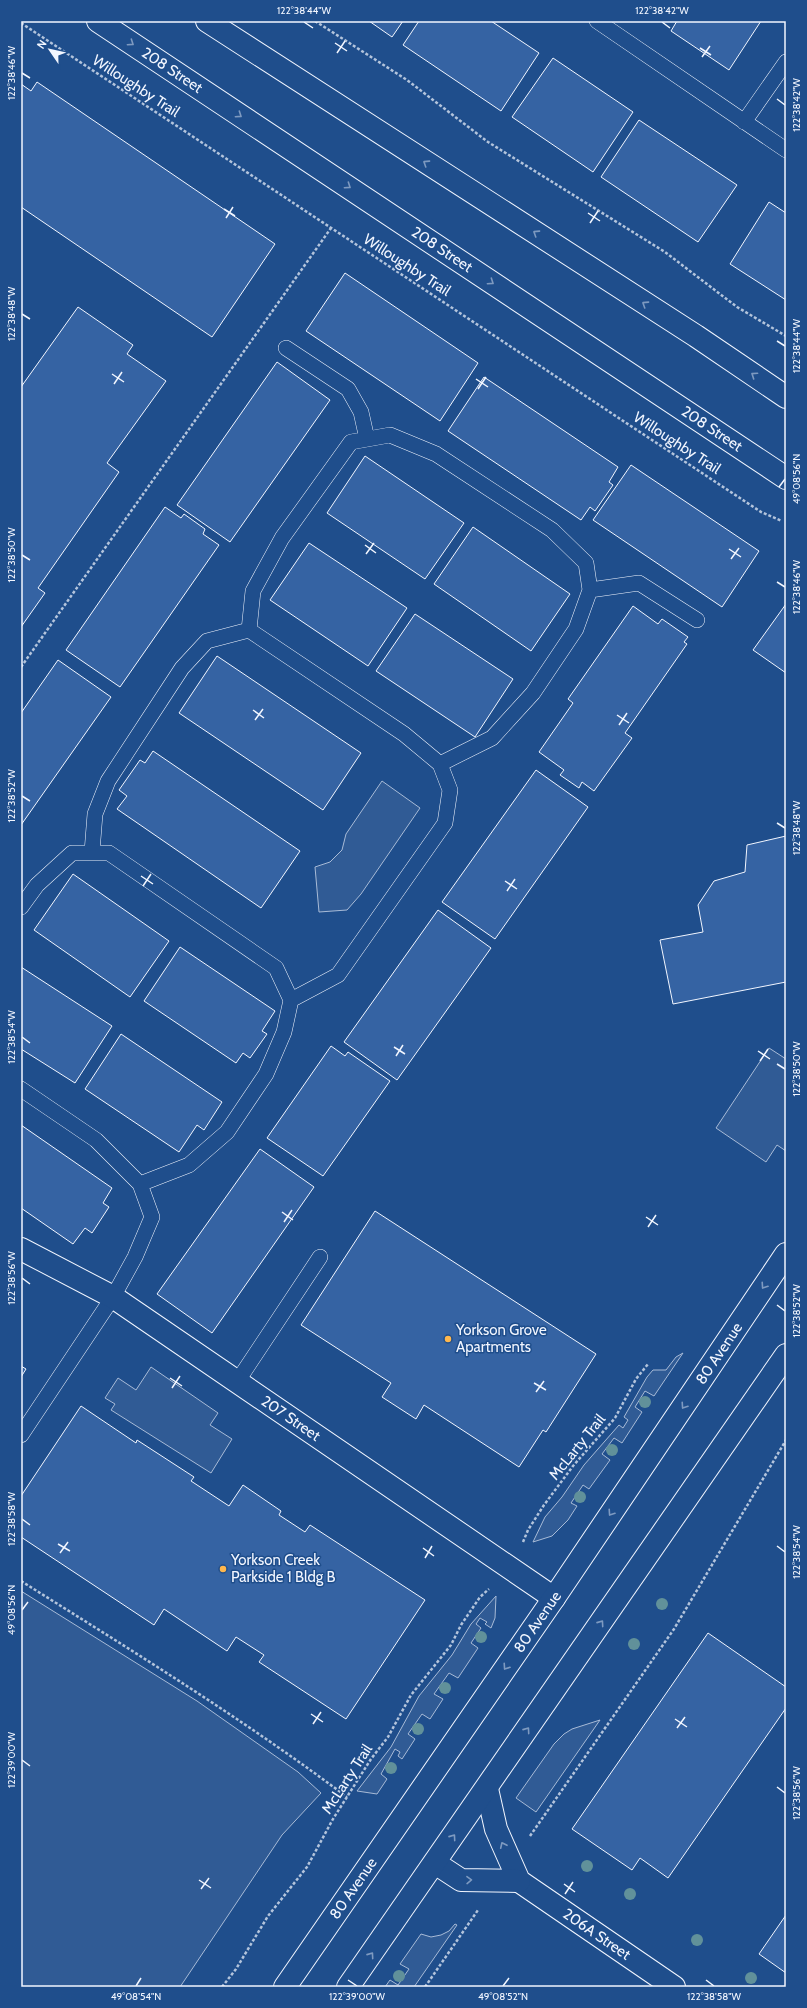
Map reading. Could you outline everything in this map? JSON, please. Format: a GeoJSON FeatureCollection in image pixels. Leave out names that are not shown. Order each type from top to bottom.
{"type":"FeatureCollection","features":[{"type":"Feature","properties":{"kind":"main road","name":"208 Street"},"geometry":{"type":"LineString","coordinates":[[98,21],[786,478]]}},
{"type":"Feature","properties":{"kind":"main road"},"geometry":{"type":"LineString","coordinates":[[207,21],[696,336],[786,397]]}},
{"type":"Feature","properties":{"kind":"main road","name":"207 Street"},"geometry":{"type":"LineString","coordinates":[[21,1249],[113,1297],[554,1598]]}},
{"type":"Feature","properties":{"kind":"main road","name":"80 Avenue"},"geometry":{"type":"LineString","coordinates":[[285,1987],[554,1598],[786,1254]]}},
{"type":"Feature","properties":{"kind":"main road"},"geometry":{"type":"LineString","coordinates":[[348,1987],[436,1863],[786,1355]]}},
{"type":"Feature","properties":{"kind":"main road"},"geometry":{"type":"LineString","coordinates":[[436,1863],[461,1880],[519,1881],[496,1829],[487,1789]]}},
{"type":"Feature","properties":{"kind":"main road","name":"206A Street"},"geometry":{"type":"LineString","coordinates":[[519,1881],[674,1987]]}},
{"type":"Feature","properties":{"kind":"lane"},"geometry":{"type":"LineString","coordinates":[[598,21],[786,150]]}},
{"type":"Feature","properties":{"kind":"lane"},"geometry":{"type":"LineString","coordinates":[[744,122],[786,62]]}},
{"type":"Feature","properties":{"kind":"lane"},"geometry":{"type":"LineString","coordinates":[[286,348],[348,388],[361,412],[367,439]]}},
{"type":"Feature","properties":{"kind":"lane"},"geometry":{"type":"LineString","coordinates":[[249,630],[253,591],[282,538],[351,442],[390,435],[436,454],[552,530],[586,563],[590,590],[576,629],[533,693],[492,738],[440,764]]}},
{"type":"Feature","properties":{"kind":"lane"},"geometry":{"type":"LineString","coordinates":[[590,590],[639,583],[697,620]]}},
{"type":"Feature","properties":{"kind":"lane"},"geometry":{"type":"LineString","coordinates":[[92,852],[95,814],[108,781],[182,668],[207,641],[249,630],[404,734],[440,764],[450,790],[445,823],[338,975],[291,1000]]}},
{"type":"Feature","properties":{"kind":"lane"},"geometry":{"type":"LineString","coordinates":[[21,907],[37,886],[72,852],[109,853],[276,968],[291,1000],[284,1032],[266,1074],[227,1132],[190,1165],[140,1184]]}},
{"type":"Feature","properties":{"kind":"lane"},"geometry":{"type":"LineString","coordinates":[[21,1089],[96,1140],[140,1184],[152,1217],[135,1257],[113,1297],[21,1435]]}},
{"type":"Feature","properties":{"kind":"lane"},"geometry":{"type":"LineString","coordinates":[[237,1382],[320,1257]]}},
{"type":"Feature","properties":{"kind":"path"},"geometry":{"type":"LineString","coordinates":[[315,21],[407,80],[488,142],[665,252],[737,307],[786,336]]}},
{"type":"Feature","properties":{"kind":"path","name":"Willoughby Trail"},"geometry":{"type":"LineString","coordinates":[[21,24],[761,512],[782,521]]}},
{"type":"Feature","properties":{"kind":"path"},"geometry":{"type":"LineString","coordinates":[[21,668],[331,228]]}},
{"type":"Feature","properties":{"kind":"path","name":"McLarty Trail"},"geometry":{"type":"LineString","coordinates":[[522,1543],[528,1530],[544,1505],[573,1466],[615,1418],[636,1379],[648,1364]]}},
{"type":"Feature","properties":{"kind":"path"},"geometry":{"type":"LineString","coordinates":[[528,1839],[674,1629],[786,1440]]}},
{"type":"Feature","properties":{"kind":"path"},"geometry":{"type":"LineString","coordinates":[[21,1582],[187,1688],[305,1766],[347,1797]]}},
{"type":"Feature","properties":{"kind":"path","name":"McLarty Trail"},"geometry":{"type":"LineString","coordinates":[[222,1987],[236,1969],[268,1916],[307,1867],[347,1797],[371,1759],[388,1737],[411,1695],[451,1645],[461,1625],[480,1597],[493,1586]]}},
{"type":"Feature","properties":{"kind":"path"},"geometry":{"type":"LineString","coordinates":[[425,1987],[480,1906]]}},
{"type":"Feature","properties":{"kind":"shaded area"},"geometry":{"type":"Polygon","coordinates":[[[382,781],[420,808],[361,894],[347,910],[319,912],[315,867],[330,862],[342,850],[346,834],[382,781]]]}},
{"type":"Feature","properties":{"kind":"shaded area"},"geometry":{"type":"Polygon","coordinates":[[[769,1048],[786,1059],[786,1151],[777,1145],[766,1162],[716,1128],[769,1048]]]}},
{"type":"Feature","properties":{"kind":"shaded area"},"geometry":{"type":"Polygon","coordinates":[[[683,1353],[654,1396],[645,1391],[635,1407],[642,1412],[622,1443],[614,1438],[602,1454],[610,1460],[589,1489],[583,1485],[571,1503],[577,1506],[568,1520],[552,1536],[533,1542],[545,1517],[562,1497],[584,1465],[619,1425],[623,1428],[628,1420],[624,1417],[647,1377],[653,1370],[666,1370],[676,1357],[683,1353]]]}},
{"type":"Feature","properties":{"kind":"shaded area"},"geometry":{"type":"Polygon","coordinates":[[[151,1367],[218,1413],[210,1425],[232,1439],[211,1473],[111,1410],[115,1404],[105,1398],[118,1378],[136,1390],[151,1367]]]}},
{"type":"Feature","properties":{"kind":"shaded area"},"geometry":{"type":"Polygon","coordinates":[[[21,1591],[197,1701],[298,1772],[321,1793],[282,1835],[180,1987],[21,1987],[21,1591]]]}},
{"type":"Feature","properties":{"kind":"shaded area"},"geometry":{"type":"Polygon","coordinates":[[[496,1596],[495,1618],[491,1628],[485,1624],[487,1622],[480,1618],[476,1624],[481,1628],[471,1643],[478,1648],[458,1678],[449,1673],[434,1694],[443,1699],[430,1719],[422,1714],[408,1734],[415,1739],[402,1759],[398,1756],[400,1752],[395,1749],[381,1774],[387,1779],[377,1794],[357,1791],[391,1747],[419,1696],[452,1655],[471,1624],[496,1596]]]}},
{"type":"Feature","properties":{"kind":"shaded area"},"geometry":{"type":"Polygon","coordinates":[[[600,1720],[536,1812],[516,1798],[554,1744],[564,1734],[572,1729],[600,1720]]]}},
{"type":"Feature","properties":{"kind":"shaded area"},"geometry":{"type":"Polygon","coordinates":[[[455,1924],[457,1925],[414,1987],[385,1987],[390,1980],[398,1985],[409,1969],[400,1964],[421,1934],[431,1937],[441,1935],[449,1931],[455,1924]]]}},
{"type":"Feature","properties":{"kind":"building"},"geometry":{"type":"Polygon","coordinates":[[[369,21],[403,21],[392,37],[369,21]]]}},
{"type":"Feature","properties":{"kind":"building"},"geometry":{"type":"Polygon","coordinates":[[[419,21],[491,21],[539,53],[501,111],[403,45],[419,21]]]}},
{"type":"Feature","properties":{"kind":"building"},"geometry":{"type":"Polygon","coordinates":[[[677,21],[761,21],[729,70],[671,31],[677,21]]]}},
{"type":"Feature","properties":{"kind":"building"},"geometry":{"type":"Polygon","coordinates":[[[553,58],[633,112],[593,172],[512,117],[553,58]]]}},
{"type":"Feature","properties":{"kind":"building"},"geometry":{"type":"Polygon","coordinates":[[[37,82],[275,244],[212,337],[21,207],[21,84],[31,91],[37,82]]]}},
{"type":"Feature","properties":{"kind":"building"},"geometry":{"type":"Polygon","coordinates":[[[639,120],[737,185],[698,242],[601,177],[639,120]]]}},
{"type":"Feature","properties":{"kind":"building"},"geometry":{"type":"Polygon","coordinates":[[[769,202],[786,213],[786,300],[730,264],[769,202]]]}},
{"type":"Feature","properties":{"kind":"building"},"geometry":{"type":"Polygon","coordinates":[[[345,273],[478,363],[440,421],[306,331],[345,273]]]}},
{"type":"Feature","properties":{"kind":"building"},"geometry":{"type":"Polygon","coordinates":[[[78,307],[133,345],[127,354],[166,381],[107,463],[119,472],[38,588],[45,593],[21,627],[21,387],[78,307]]]}},
{"type":"Feature","properties":{"kind":"building"},"geometry":{"type":"Polygon","coordinates":[[[277,362],[330,400],[230,542],[177,505],[277,362]]]}},
{"type":"Feature","properties":{"kind":"building"},"geometry":{"type":"Polygon","coordinates":[[[484,377],[618,467],[609,482],[613,485],[595,511],[590,507],[581,520],[448,431],[484,377]]]}},
{"type":"Feature","properties":{"kind":"building"},"geometry":{"type":"Polygon","coordinates":[[[365,456],[464,523],[425,579],[327,513],[365,456]]]}},
{"type":"Feature","properties":{"kind":"building"},"geometry":{"type":"Polygon","coordinates":[[[631,465],[759,551],[722,607],[593,520],[631,465]]]}},
{"type":"Feature","properties":{"kind":"building"},"geometry":{"type":"Polygon","coordinates":[[[165,507],[181,518],[184,514],[205,529],[203,534],[219,545],[120,687],[66,650],[165,507]]]}},
{"type":"Feature","properties":{"kind":"building"},"geometry":{"type":"Polygon","coordinates":[[[473,527],[570,594],[531,651],[434,584],[473,527]]]}},
{"type":"Feature","properties":{"kind":"building"},"geometry":{"type":"Polygon","coordinates":[[[309,543],[407,608],[368,666],[270,600],[309,543]]]}},
{"type":"Feature","properties":{"kind":"building"},"geometry":{"type":"Polygon","coordinates":[[[786,604],[786,673],[753,650],[786,604]]]}},
{"type":"Feature","properties":{"kind":"building"},"geometry":{"type":"Polygon","coordinates":[[[633,606],[658,624],[662,619],[688,637],[684,642],[687,644],[625,733],[632,738],[594,791],[582,782],[579,788],[560,775],[564,770],[539,752],[573,703],[568,699],[633,606]]]}},
{"type":"Feature","properties":{"kind":"building"},"geometry":{"type":"Polygon","coordinates":[[[415,614],[513,679],[475,737],[376,671],[415,614]]]}},
{"type":"Feature","properties":{"kind":"building"},"geometry":{"type":"Polygon","coordinates":[[[217,656],[361,753],[323,810],[179,713],[217,656]]]}},
{"type":"Feature","properties":{"kind":"building"},"geometry":{"type":"Polygon","coordinates":[[[58,660],[111,697],[21,825],[21,713],[58,660]]]}},
{"type":"Feature","properties":{"kind":"building"},"geometry":{"type":"Polygon","coordinates":[[[153,751],[300,851],[261,908],[117,809],[127,796],[119,790],[140,760],[145,763],[153,751]]]}},
{"type":"Feature","properties":{"kind":"building"},"geometry":{"type":"Polygon","coordinates":[[[536,770],[588,807],[495,939],[442,902],[536,770]]]}},
{"type":"Feature","properties":{"kind":"building"},"geometry":{"type":"Polygon","coordinates":[[[786,836],[786,982],[673,1004],[660,940],[703,932],[698,905],[714,881],[745,872],[747,845],[786,836]]]}},
{"type":"Feature","properties":{"kind":"building"},"geometry":{"type":"Polygon","coordinates":[[[73,874],[169,941],[130,997],[34,930],[73,874]]]}},
{"type":"Feature","properties":{"kind":"building"},"geometry":{"type":"Polygon","coordinates":[[[438,910],[491,948],[397,1080],[344,1042],[438,910]]]}},
{"type":"Feature","properties":{"kind":"building"},"geometry":{"type":"Polygon","coordinates":[[[180,947],[275,1011],[262,1031],[267,1034],[250,1058],[243,1053],[236,1063],[144,1001],[180,947]]]}},
{"type":"Feature","properties":{"kind":"building"},"geometry":{"type":"Polygon","coordinates":[[[21,967],[112,1026],[75,1083],[21,1049],[21,967]]]}},
{"type":"Feature","properties":{"kind":"building"},"geometry":{"type":"Polygon","coordinates":[[[121,1034],[222,1102],[204,1130],[197,1125],[179,1152],[85,1089],[121,1034]]]}},
{"type":"Feature","properties":{"kind":"building"},"geometry":{"type":"Polygon","coordinates":[[[331,1046],[345,1056],[348,1052],[390,1081],[323,1176],[267,1138],[331,1046]]]}},
{"type":"Feature","properties":{"kind":"building"},"geometry":{"type":"Polygon","coordinates":[[[21,1125],[112,1188],[103,1203],[109,1207],[92,1233],[85,1228],[73,1244],[21,1208],[21,1125]]]}},
{"type":"Feature","properties":{"kind":"building"},"geometry":{"type":"Polygon","coordinates":[[[260,1149],[314,1187],[212,1333],[157,1294],[260,1149]]]}},
{"type":"Feature","properties":{"kind":"building","name":"Yorkson Grove Apartments"},"geometry":{"type":"Polygon","coordinates":[[[375,1211],[596,1354],[546,1432],[543,1430],[519,1467],[424,1405],[416,1419],[382,1397],[391,1383],[301,1325],[375,1211]]]}},
{"type":"Feature","properties":{"kind":"building"},"geometry":{"type":"Polygon","coordinates":[[[21,1366],[26,1369],[21,1377],[21,1366]]]}},
{"type":"Feature","properties":{"kind":"building","name":"Yorkson Creek Parkside 1 Bldg B"},"geometry":{"type":"Polygon","coordinates":[[[81,1406],[136,1443],[137,1440],[194,1477],[191,1481],[229,1506],[243,1485],[281,1511],[279,1515],[305,1532],[310,1525],[425,1600],[346,1719],[259,1662],[264,1655],[236,1637],[227,1651],[164,1609],[154,1625],[21,1537],[21,1496],[81,1406]]]}},
{"type":"Feature","properties":{"kind":"building"},"geometry":{"type":"Polygon","coordinates":[[[708,1633],[786,1687],[786,1708],[668,1878],[640,1858],[632,1870],[572,1829],[708,1633]]]}},
{"type":"Feature","properties":{"kind":"building"},"geometry":{"type":"Polygon","coordinates":[[[786,1915],[786,1973],[759,1954],[786,1915]]]}},
{"type":"Feature","properties":{"kind":"place","name":"Yorkson Grove Apartments"},"geometry":{"type":"Point","coordinates":[448,1339]}},
{"type":"Feature","properties":{"kind":"place","name":"Yorkson Creek Parkside 1 Bldg B"},"geometry":{"type":"Point","coordinates":[223,1569]}}]}
